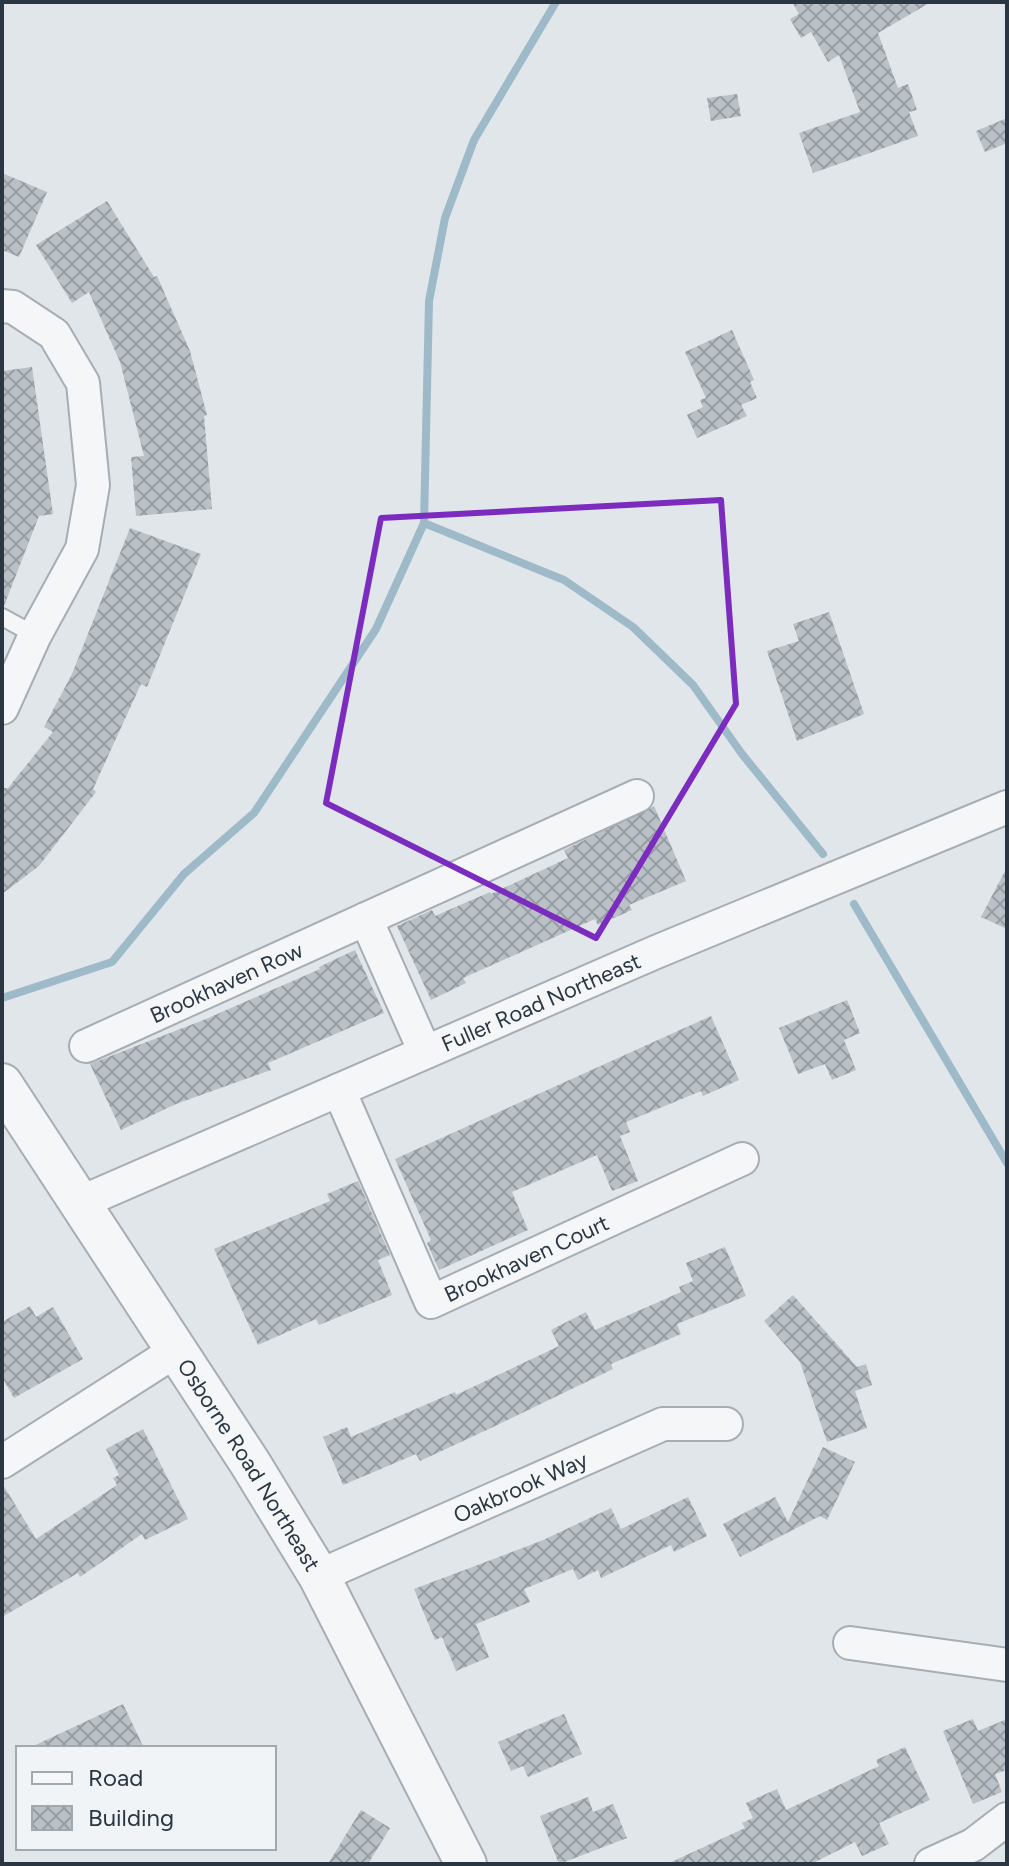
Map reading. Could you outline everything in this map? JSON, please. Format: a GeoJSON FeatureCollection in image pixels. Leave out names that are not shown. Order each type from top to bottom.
{"type":"FeatureCollection","features":[{"type":"Feature","properties":{"kind":"street"},"geometry":{"type":"LineString","coordinates":[[2,306],[13,307],[54,334],[83,383],[93,485],[82,549],[35,635],[2,708]]}},
{"type":"Feature","properties":{"kind":"street","name":"Brookhaven Row"},"geometry":{"type":"LineString","coordinates":[[86,1046],[637,796]]}},
{"type":"Feature","properties":{"kind":"street","name":"Fuller Road Northeast"},"geometry":{"type":"LineString","coordinates":[[77,1204],[425,1052],[1007,807]]}},
{"type":"Feature","properties":{"kind":"street"},"geometry":{"type":"LineString","coordinates":[[366,919],[425,1052]]}},
{"type":"Feature","properties":{"kind":"street","name":"Osborne Road Northeast"},"geometry":{"type":"LineString","coordinates":[[2,1084],[77,1204],[250,1463],[319,1576],[466,1864]]}},
{"type":"Feature","properties":{"kind":"street","name":"Brookhaven Court"},"geometry":{"type":"LineString","coordinates":[[339,1090],[431,1302],[742,1159]]}},
{"type":"Feature","properties":{"kind":"street"},"geometry":{"type":"LineString","coordinates":[[2,1462],[174,1352]]}},
{"type":"Feature","properties":{"kind":"street","name":"Oakbrook Way"},"geometry":{"type":"LineString","coordinates":[[319,1576],[663,1424],[726,1424]]}},
{"type":"Feature","properties":{"kind":"street"},"geometry":{"type":"LineString","coordinates":[[850,1643],[1007,1665]]}},
{"type":"Feature","properties":{"kind":"street"},"geometry":{"type":"LineString","coordinates":[[931,1864],[973,1845],[1007,1819]]}},
{"type":"Feature","properties":{"kind":"lane"},"geometry":{"type":"LineString","coordinates":[[2,617],[35,635]]}},
{"type":"Feature","properties":{"kind":"highlighted area"},"geometry":{"type":"Polygon","coordinates":[[[721,500],[736,704],[596,938],[326,803],[381,518],[721,500]]]}},
{"type":"Feature","properties":{"kind":"building"},"geometry":{"type":"Polygon","coordinates":[[[792,2],[931,2],[878,33],[898,88],[908,84],[917,110],[909,112],[918,136],[813,173],[799,133],[860,112],[839,55],[828,62],[811,32],[801,38],[790,19],[799,14],[792,2]]]}},
{"type":"Feature","properties":{"kind":"building"},"geometry":{"type":"Polygon","coordinates":[[[737,94],[741,116],[711,121],[707,98],[737,94]]]}},
{"type":"Feature","properties":{"kind":"building"},"geometry":{"type":"Polygon","coordinates":[[[1007,118],[1007,143],[985,152],[976,131],[1007,118]]]}},
{"type":"Feature","properties":{"kind":"building"},"geometry":{"type":"Polygon","coordinates":[[[2,173],[47,192],[19,257],[2,250],[2,173]]]}},
{"type":"Feature","properties":{"kind":"building"},"geometry":{"type":"Polygon","coordinates":[[[107,201],[154,277],[157,276],[190,351],[207,415],[204,416],[212,509],[136,516],[131,457],[144,456],[120,362],[89,292],[72,303],[36,245],[107,201]]]}},
{"type":"Feature","properties":{"kind":"building"},"geometry":{"type":"Polygon","coordinates":[[[732,330],[754,380],[750,382],[757,398],[741,405],[747,416],[697,438],[687,415],[703,407],[700,400],[706,398],[685,352],[732,330]]]}},
{"type":"Feature","properties":{"kind":"building"},"geometry":{"type":"Polygon","coordinates":[[[32,367],[53,514],[39,516],[4,606],[2,371],[32,367]]]}},
{"type":"Feature","properties":{"kind":"building"},"geometry":{"type":"Polygon","coordinates":[[[130,528],[201,554],[147,687],[141,684],[93,789],[96,792],[39,866],[2,894],[2,788],[8,788],[53,732],[44,727],[72,674],[130,528]]]}},
{"type":"Feature","properties":{"kind":"building"},"geometry":{"type":"Polygon","coordinates":[[[829,612],[864,714],[797,741],[767,651],[799,641],[793,624],[829,612]]]}},
{"type":"Feature","properties":{"kind":"building"},"geometry":{"type":"Polygon","coordinates":[[[654,806],[686,881],[629,905],[632,910],[598,925],[595,919],[463,978],[466,983],[431,1000],[397,926],[432,910],[435,916],[491,894],[568,858],[564,850],[654,806]]]}},
{"type":"Feature","properties":{"kind":"building"},"geometry":{"type":"Polygon","coordinates":[[[1007,867],[1007,929],[981,917],[1007,867]]]}},
{"type":"Feature","properties":{"kind":"building"},"geometry":{"type":"Polygon","coordinates":[[[355,950],[384,1013],[268,1063],[271,1070],[176,1104],[121,1130],[90,1064],[206,1019],[320,969],[355,950]]]}},
{"type":"Feature","properties":{"kind":"building"},"geometry":{"type":"Polygon","coordinates":[[[847,1000],[860,1033],[844,1040],[856,1070],[832,1080],[825,1064],[798,1074],[779,1028],[847,1000]]]}},
{"type":"Feature","properties":{"kind":"building"},"geometry":{"type":"Polygon","coordinates":[[[711,1016],[739,1080],[703,1096],[701,1091],[626,1122],[630,1132],[620,1136],[638,1181],[612,1191],[597,1155],[512,1192],[528,1230],[439,1270],[427,1243],[431,1240],[395,1159],[711,1016]]]}},
{"type":"Feature","properties":{"kind":"building"},"geometry":{"type":"Polygon","coordinates":[[[358,1181],[390,1255],[378,1260],[392,1295],[319,1325],[316,1319],[258,1345],[214,1249],[330,1201],[327,1194],[358,1181]]]}},
{"type":"Feature","properties":{"kind":"building"},"geometry":{"type":"Polygon","coordinates":[[[725,1247],[746,1296],[677,1324],[681,1334],[611,1364],[613,1369],[491,1428],[420,1461],[416,1454],[343,1485],[323,1437],[347,1427],[351,1437],[455,1392],[456,1395],[559,1346],[551,1330],[586,1312],[595,1330],[681,1292],[679,1287],[693,1281],[686,1263],[725,1247]]]}},
{"type":"Feature","properties":{"kind":"building"},"geometry":{"type":"Polygon","coordinates":[[[793,1295],[857,1367],[866,1364],[872,1385],[855,1391],[867,1428],[827,1442],[800,1362],[764,1321],[793,1295]]]}},
{"type":"Feature","properties":{"kind":"building"},"geometry":{"type":"Polygon","coordinates":[[[30,1306],[36,1317],[53,1307],[83,1359],[14,1398],[2,1377],[2,1322],[30,1306]]]}},
{"type":"Feature","properties":{"kind":"building"},"geometry":{"type":"Polygon","coordinates":[[[143,1429],[188,1519],[145,1540],[142,1534],[80,1577],[78,1573],[2,1617],[2,1483],[36,1539],[117,1485],[113,1478],[119,1475],[106,1449],[143,1429]]]}},
{"type":"Feature","properties":{"kind":"building"},"geometry":{"type":"Polygon","coordinates":[[[823,1447],[855,1462],[827,1520],[820,1516],[740,1557],[723,1524],[775,1497],[788,1522],[823,1447]]]}},
{"type":"Feature","properties":{"kind":"building"},"geometry":{"type":"Polygon","coordinates":[[[688,1497],[707,1536],[674,1552],[671,1545],[601,1578],[598,1570],[578,1580],[573,1569],[524,1589],[530,1602],[476,1624],[489,1657],[456,1671],[442,1637],[435,1640],[414,1589],[541,1541],[611,1508],[621,1529],[688,1497]]]}},
{"type":"Feature","properties":{"kind":"building"},"geometry":{"type":"Polygon","coordinates":[[[123,1704],[143,1746],[33,1746],[123,1704]]]}},
{"type":"Feature","properties":{"kind":"building"},"geometry":{"type":"Polygon","coordinates":[[[564,1714],[582,1754],[528,1777],[523,1766],[511,1771],[498,1742],[564,1714]]]}},
{"type":"Feature","properties":{"kind":"building"},"geometry":{"type":"Polygon","coordinates":[[[973,1719],[978,1731],[1007,1719],[1007,1770],[995,1774],[1002,1792],[973,1804],[943,1731],[973,1719]]]}},
{"type":"Feature","properties":{"kind":"building"},"geometry":{"type":"Polygon","coordinates":[[[905,1747],[930,1800],[879,1823],[889,1844],[862,1856],[855,1842],[811,1864],[667,1864],[745,1828],[742,1823],[753,1818],[746,1803],[777,1789],[786,1810],[879,1766],[876,1760],[905,1747]]]}},
{"type":"Feature","properties":{"kind":"building"},"geometry":{"type":"Polygon","coordinates":[[[588,1797],[593,1812],[613,1804],[627,1838],[559,1864],[540,1816],[588,1797]]]}},
{"type":"Feature","properties":{"kind":"building"},"geometry":{"type":"Polygon","coordinates":[[[361,1810],[390,1828],[368,1864],[328,1864],[361,1810]]]}},
{"type":"Feature","properties":{"kind":"waterway"},"geometry":{"type":"LineString","coordinates":[[2,998],[112,962],[184,874],[254,813],[376,629],[424,523],[429,301],[445,218],[474,140],[556,2]]}},
{"type":"Feature","properties":{"kind":"waterway"},"geometry":{"type":"LineString","coordinates":[[424,523],[564,580],[633,627],[693,685],[742,754],[823,854]]}},
{"type":"Feature","properties":{"kind":"waterway"},"geometry":{"type":"LineString","coordinates":[[854,904],[1007,1163]]}}]}
